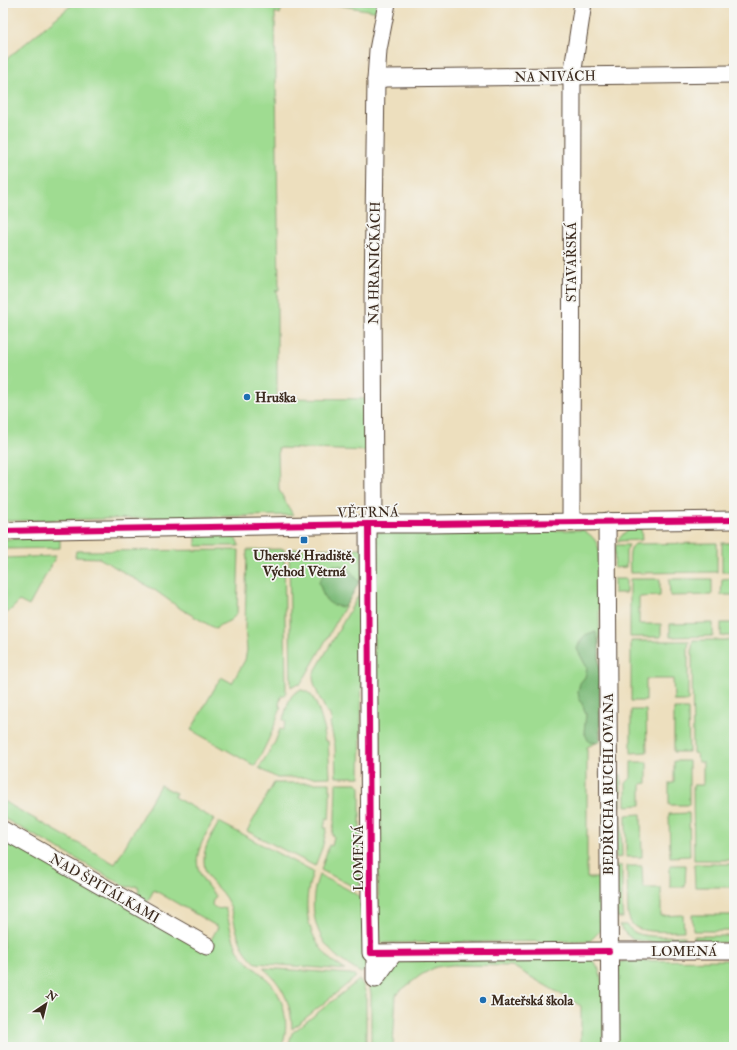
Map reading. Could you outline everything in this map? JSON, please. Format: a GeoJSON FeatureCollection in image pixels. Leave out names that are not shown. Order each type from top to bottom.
{"type":"FeatureCollection","features":[{"type":"Feature","properties":{"kind":"street","name":"NA HRANIČKÁCH"},"geometry":{"type":"LineString","coordinates":[[371,524],[376,80],[378,50],[387,3]]}},
{"type":"Feature","properties":{"kind":"street","name":"STAVAŘSKÁ"},"geometry":{"type":"LineString","coordinates":[[571,522],[572,76],[583,3]]}},
{"type":"Feature","properties":{"kind":"street","name":"NA NIVÁCH"},"geometry":{"type":"LineString","coordinates":[[376,80],[386,78],[734,74]]}},
{"type":"Feature","properties":{"kind":"street","name":"VĚTRNÁ"},"geometry":{"type":"LineString","coordinates":[[3,531],[371,524],[734,520]]}},
{"type":"Feature","properties":{"kind":"street","name":"BEDŘICHA BUCHLOVANA"},"geometry":{"type":"LineString","coordinates":[[607,521],[610,1047]]}},
{"type":"Feature","properties":{"kind":"street","name":"LOMENÁ"},"geometry":{"type":"LineString","coordinates":[[371,524],[371,953],[609,950],[734,951]]}},
{"type":"Feature","properties":{"kind":"street","name":"NAD ŠPITÁLKAMI"},"geometry":{"type":"LineString","coordinates":[[3,830],[207,946]]}},
{"type":"Feature","properties":{"kind":"street","name":"LOMENÁ"},"geometry":{"type":"LineString","coordinates":[[375,953],[375,979],[394,953]]}},
{"type":"Feature","properties":{"kind":"green space"},"geometry":{"type":"Polygon","coordinates":[[[74,3],[283,3],[280,14],[275,12],[279,290],[275,291],[277,291],[277,398],[370,399],[369,451],[278,448],[279,490],[293,515],[3,521],[3,62],[74,3]]]}},
{"type":"Feature","properties":{"kind":"green space"},"geometry":{"type":"Polygon","coordinates":[[[325,3],[381,3],[379,12],[325,3]]]}},
{"type":"Feature","properties":{"kind":"green space"},"geometry":{"type":"Polygon","coordinates":[[[633,528],[641,528],[642,540],[617,541],[625,532],[633,528]]]}},
{"type":"Feature","properties":{"kind":"green space"},"geometry":{"type":"Polygon","coordinates":[[[583,530],[593,538],[599,549],[600,741],[587,747],[587,878],[601,878],[601,930],[590,941],[379,943],[372,536],[376,532],[583,530]]]}},
{"type":"Feature","properties":{"kind":"green space"},"geometry":{"type":"Polygon","coordinates":[[[228,534],[238,542],[239,546],[196,546],[196,535],[228,534]]]}},
{"type":"Feature","properties":{"kind":"green space"},"geometry":{"type":"Polygon","coordinates":[[[60,538],[60,548],[3,549],[3,539],[60,538]]]}},
{"type":"Feature","properties":{"kind":"green space"},"geometry":{"type":"Polygon","coordinates":[[[717,543],[717,572],[630,573],[630,553],[635,544],[717,543]]]}},
{"type":"Feature","properties":{"kind":"green space"},"geometry":{"type":"Polygon","coordinates":[[[722,543],[734,543],[734,572],[722,572],[722,543]]]}},
{"type":"Feature","properties":{"kind":"green space"},"geometry":{"type":"Polygon","coordinates":[[[616,545],[629,545],[626,551],[626,567],[614,568],[616,545]]]}},
{"type":"Feature","properties":{"kind":"green space"},"geometry":{"type":"Polygon","coordinates":[[[363,548],[363,575],[301,684],[291,687],[289,549],[363,548]]]}},
{"type":"Feature","properties":{"kind":"green space"},"geometry":{"type":"Polygon","coordinates":[[[284,549],[286,692],[284,696],[281,696],[279,705],[281,706],[276,721],[255,766],[191,730],[221,677],[232,683],[245,660],[247,650],[245,628],[247,550],[284,549]]]}},
{"type":"Feature","properties":{"kind":"green space"},"geometry":{"type":"Polygon","coordinates":[[[239,550],[237,613],[232,619],[219,625],[216,629],[181,609],[156,591],[99,558],[75,557],[76,551],[239,550]]]}},
{"type":"Feature","properties":{"kind":"green space"},"geometry":{"type":"Polygon","coordinates":[[[56,556],[29,606],[19,601],[10,611],[3,615],[3,558],[56,556]]]}},
{"type":"Feature","properties":{"kind":"green space"},"geometry":{"type":"Polygon","coordinates":[[[333,565],[343,566],[349,569],[359,582],[347,604],[341,607],[328,602],[322,592],[319,582],[326,570],[333,565]]]}},
{"type":"Feature","properties":{"kind":"green space"},"geometry":{"type":"Polygon","coordinates":[[[734,578],[734,595],[721,595],[722,579],[734,578]]]}},
{"type":"Feature","properties":{"kind":"green space"},"geometry":{"type":"Polygon","coordinates":[[[614,579],[626,579],[626,593],[614,593],[614,579]]]}},
{"type":"Feature","properties":{"kind":"green space"},"geometry":{"type":"Polygon","coordinates":[[[630,579],[660,579],[660,596],[639,597],[639,624],[661,624],[661,637],[630,637],[630,579]]]}},
{"type":"Feature","properties":{"kind":"green space"},"geometry":{"type":"Polygon","coordinates":[[[669,579],[712,579],[712,595],[670,596],[669,579]]]}},
{"type":"Feature","properties":{"kind":"green space"},"geometry":{"type":"Polygon","coordinates":[[[361,591],[363,621],[360,777],[336,777],[335,746],[330,723],[332,722],[329,713],[327,713],[316,690],[313,675],[361,591]]]}},
{"type":"Feature","properties":{"kind":"green space"},"geometry":{"type":"Polygon","coordinates":[[[713,623],[713,636],[670,637],[670,624],[713,623]]]}},
{"type":"Feature","properties":{"kind":"green space"},"geometry":{"type":"Polygon","coordinates":[[[721,623],[734,623],[734,636],[721,636],[721,623]]]}},
{"type":"Feature","properties":{"kind":"green space"},"geometry":{"type":"Polygon","coordinates":[[[596,632],[599,644],[600,741],[596,743],[589,742],[584,732],[586,714],[579,698],[578,691],[580,683],[585,677],[587,668],[577,649],[580,642],[586,635],[596,632]]]}},
{"type":"Feature","properties":{"kind":"green space"},"geometry":{"type":"Polygon","coordinates":[[[693,640],[734,640],[734,805],[732,805],[732,826],[734,826],[734,860],[694,860],[693,785],[703,785],[703,762],[698,762],[697,754],[693,753],[693,640]]]}},
{"type":"Feature","properties":{"kind":"green space"},"geometry":{"type":"Polygon","coordinates":[[[631,641],[689,641],[688,701],[674,701],[673,679],[646,679],[646,701],[631,701],[631,641]]]}},
{"type":"Feature","properties":{"kind":"green space"},"geometry":{"type":"Polygon","coordinates":[[[300,690],[306,691],[311,695],[320,713],[325,731],[323,732],[325,741],[328,741],[330,777],[277,778],[259,768],[275,742],[280,729],[283,730],[286,721],[283,720],[290,698],[300,690]]]}},
{"type":"Feature","properties":{"kind":"green space"},"geometry":{"type":"Polygon","coordinates":[[[674,709],[688,709],[689,752],[674,752],[674,709]]]}},
{"type":"Feature","properties":{"kind":"green space"},"geometry":{"type":"Polygon","coordinates":[[[631,710],[646,710],[647,752],[631,753],[631,710]]]}},
{"type":"Feature","properties":{"kind":"green space"},"geometry":{"type":"Polygon","coordinates":[[[674,761],[689,761],[689,805],[669,805],[669,783],[674,783],[674,761]]]}},
{"type":"Feature","properties":{"kind":"green space"},"geometry":{"type":"Polygon","coordinates":[[[631,762],[647,762],[647,783],[641,784],[641,805],[626,806],[626,783],[631,778],[631,762]]]}},
{"type":"Feature","properties":{"kind":"green space"},"geometry":{"type":"Polygon","coordinates":[[[615,775],[621,775],[621,806],[615,806],[615,775]]]}},
{"type":"Feature","properties":{"kind":"green space"},"geometry":{"type":"Polygon","coordinates":[[[274,783],[330,783],[329,819],[326,818],[324,828],[327,828],[322,848],[315,866],[247,831],[274,783]]]}},
{"type":"Feature","properties":{"kind":"green space"},"geometry":{"type":"Polygon","coordinates":[[[336,783],[357,783],[360,787],[360,887],[358,889],[321,870],[329,845],[332,846],[334,836],[332,835],[335,818],[336,783]]]}},
{"type":"Feature","properties":{"kind":"green space"},"geometry":{"type":"Polygon","coordinates":[[[160,785],[176,793],[174,797],[214,819],[199,850],[197,859],[198,867],[201,876],[216,896],[212,905],[221,909],[225,908],[234,940],[241,955],[268,980],[278,994],[282,1003],[286,1021],[284,1039],[281,1047],[3,1047],[3,837],[207,947],[218,927],[154,890],[146,904],[135,898],[139,891],[138,886],[127,887],[3,818],[3,801],[115,864],[160,785]]]}},
{"type":"Feature","properties":{"kind":"green space"},"geometry":{"type":"Polygon","coordinates":[[[689,813],[690,856],[670,857],[669,814],[689,813]]]}},
{"type":"Feature","properties":{"kind":"green space"},"geometry":{"type":"Polygon","coordinates":[[[641,814],[642,857],[626,857],[626,815],[641,814]]]}},
{"type":"Feature","properties":{"kind":"green space"},"geometry":{"type":"Polygon","coordinates":[[[615,815],[621,815],[622,857],[616,858],[615,815]]]}},
{"type":"Feature","properties":{"kind":"green space"},"geometry":{"type":"Polygon","coordinates":[[[219,822],[313,872],[308,891],[308,920],[320,947],[332,961],[345,970],[256,963],[249,956],[240,941],[228,902],[222,892],[208,877],[206,872],[204,861],[205,851],[219,822]]]}},
{"type":"Feature","properties":{"kind":"green space"},"geometry":{"type":"Polygon","coordinates":[[[694,864],[734,864],[734,887],[695,887],[694,864]]]}},
{"type":"Feature","properties":{"kind":"green space"},"geometry":{"type":"Polygon","coordinates":[[[670,865],[686,865],[685,887],[670,887],[670,865]]]}},
{"type":"Feature","properties":{"kind":"green space"},"geometry":{"type":"Polygon","coordinates":[[[616,866],[622,866],[623,918],[617,918],[616,866]]]}},
{"type":"Feature","properties":{"kind":"green space"},"geometry":{"type":"Polygon","coordinates":[[[627,866],[642,866],[643,888],[661,888],[661,916],[683,915],[684,931],[649,931],[637,928],[632,924],[628,914],[627,866]]]}},
{"type":"Feature","properties":{"kind":"green space"},"geometry":{"type":"Polygon","coordinates":[[[319,875],[348,890],[361,899],[368,953],[368,967],[361,973],[335,955],[322,938],[317,928],[313,907],[319,875]]]}},
{"type":"Feature","properties":{"kind":"green space"},"geometry":{"type":"Polygon","coordinates":[[[692,915],[734,915],[734,931],[693,931],[692,915]]]}},
{"type":"Feature","properties":{"kind":"green space"},"geometry":{"type":"Polygon","coordinates":[[[619,925],[626,925],[636,933],[646,936],[684,936],[684,942],[644,942],[630,937],[619,925]]]}},
{"type":"Feature","properties":{"kind":"green space"},"geometry":{"type":"Polygon","coordinates":[[[693,936],[734,936],[734,943],[693,942],[693,936]]]}},
{"type":"Feature","properties":{"kind":"green space"},"geometry":{"type":"Polygon","coordinates":[[[587,956],[596,964],[603,991],[603,1047],[581,1047],[581,1006],[512,966],[452,965],[436,967],[421,975],[396,994],[393,1047],[371,1047],[371,994],[367,979],[397,962],[587,956]]]}},
{"type":"Feature","properties":{"kind":"green space"},"geometry":{"type":"Polygon","coordinates":[[[734,960],[734,1047],[611,1047],[609,965],[625,961],[734,960]]]}},
{"type":"Feature","properties":{"kind":"green space"},"geometry":{"type":"Polygon","coordinates":[[[263,968],[351,974],[356,977],[292,1029],[292,1020],[285,995],[276,980],[263,968]]]}},
{"type":"Feature","properties":{"kind":"green space"},"geometry":{"type":"Polygon","coordinates":[[[359,980],[363,985],[366,994],[366,1047],[288,1047],[292,1033],[359,980]]]}},
{"type":"Feature","properties":{"kind":"cycle path"},"geometry":{"type":"LineString","coordinates":[[3,531],[368,524],[734,520]]}},
{"type":"Feature","properties":{"kind":"cycle path"},"geometry":{"type":"LineString","coordinates":[[368,524],[371,953],[609,951]]}},
{"type":"Feature","properties":{"kind":"place","name":"Hruška"},"geometry":{"type":"Point","coordinates":[247,397]}},
{"type":"Feature","properties":{"kind":"place","name":"Uherské Hradiště, Východ Větrná"},"geometry":{"type":"Point","coordinates":[304,540]}},
{"type":"Feature","properties":{"kind":"place","name":"Mateřská škola"},"geometry":{"type":"Point","coordinates":[483,1000]}}]}
